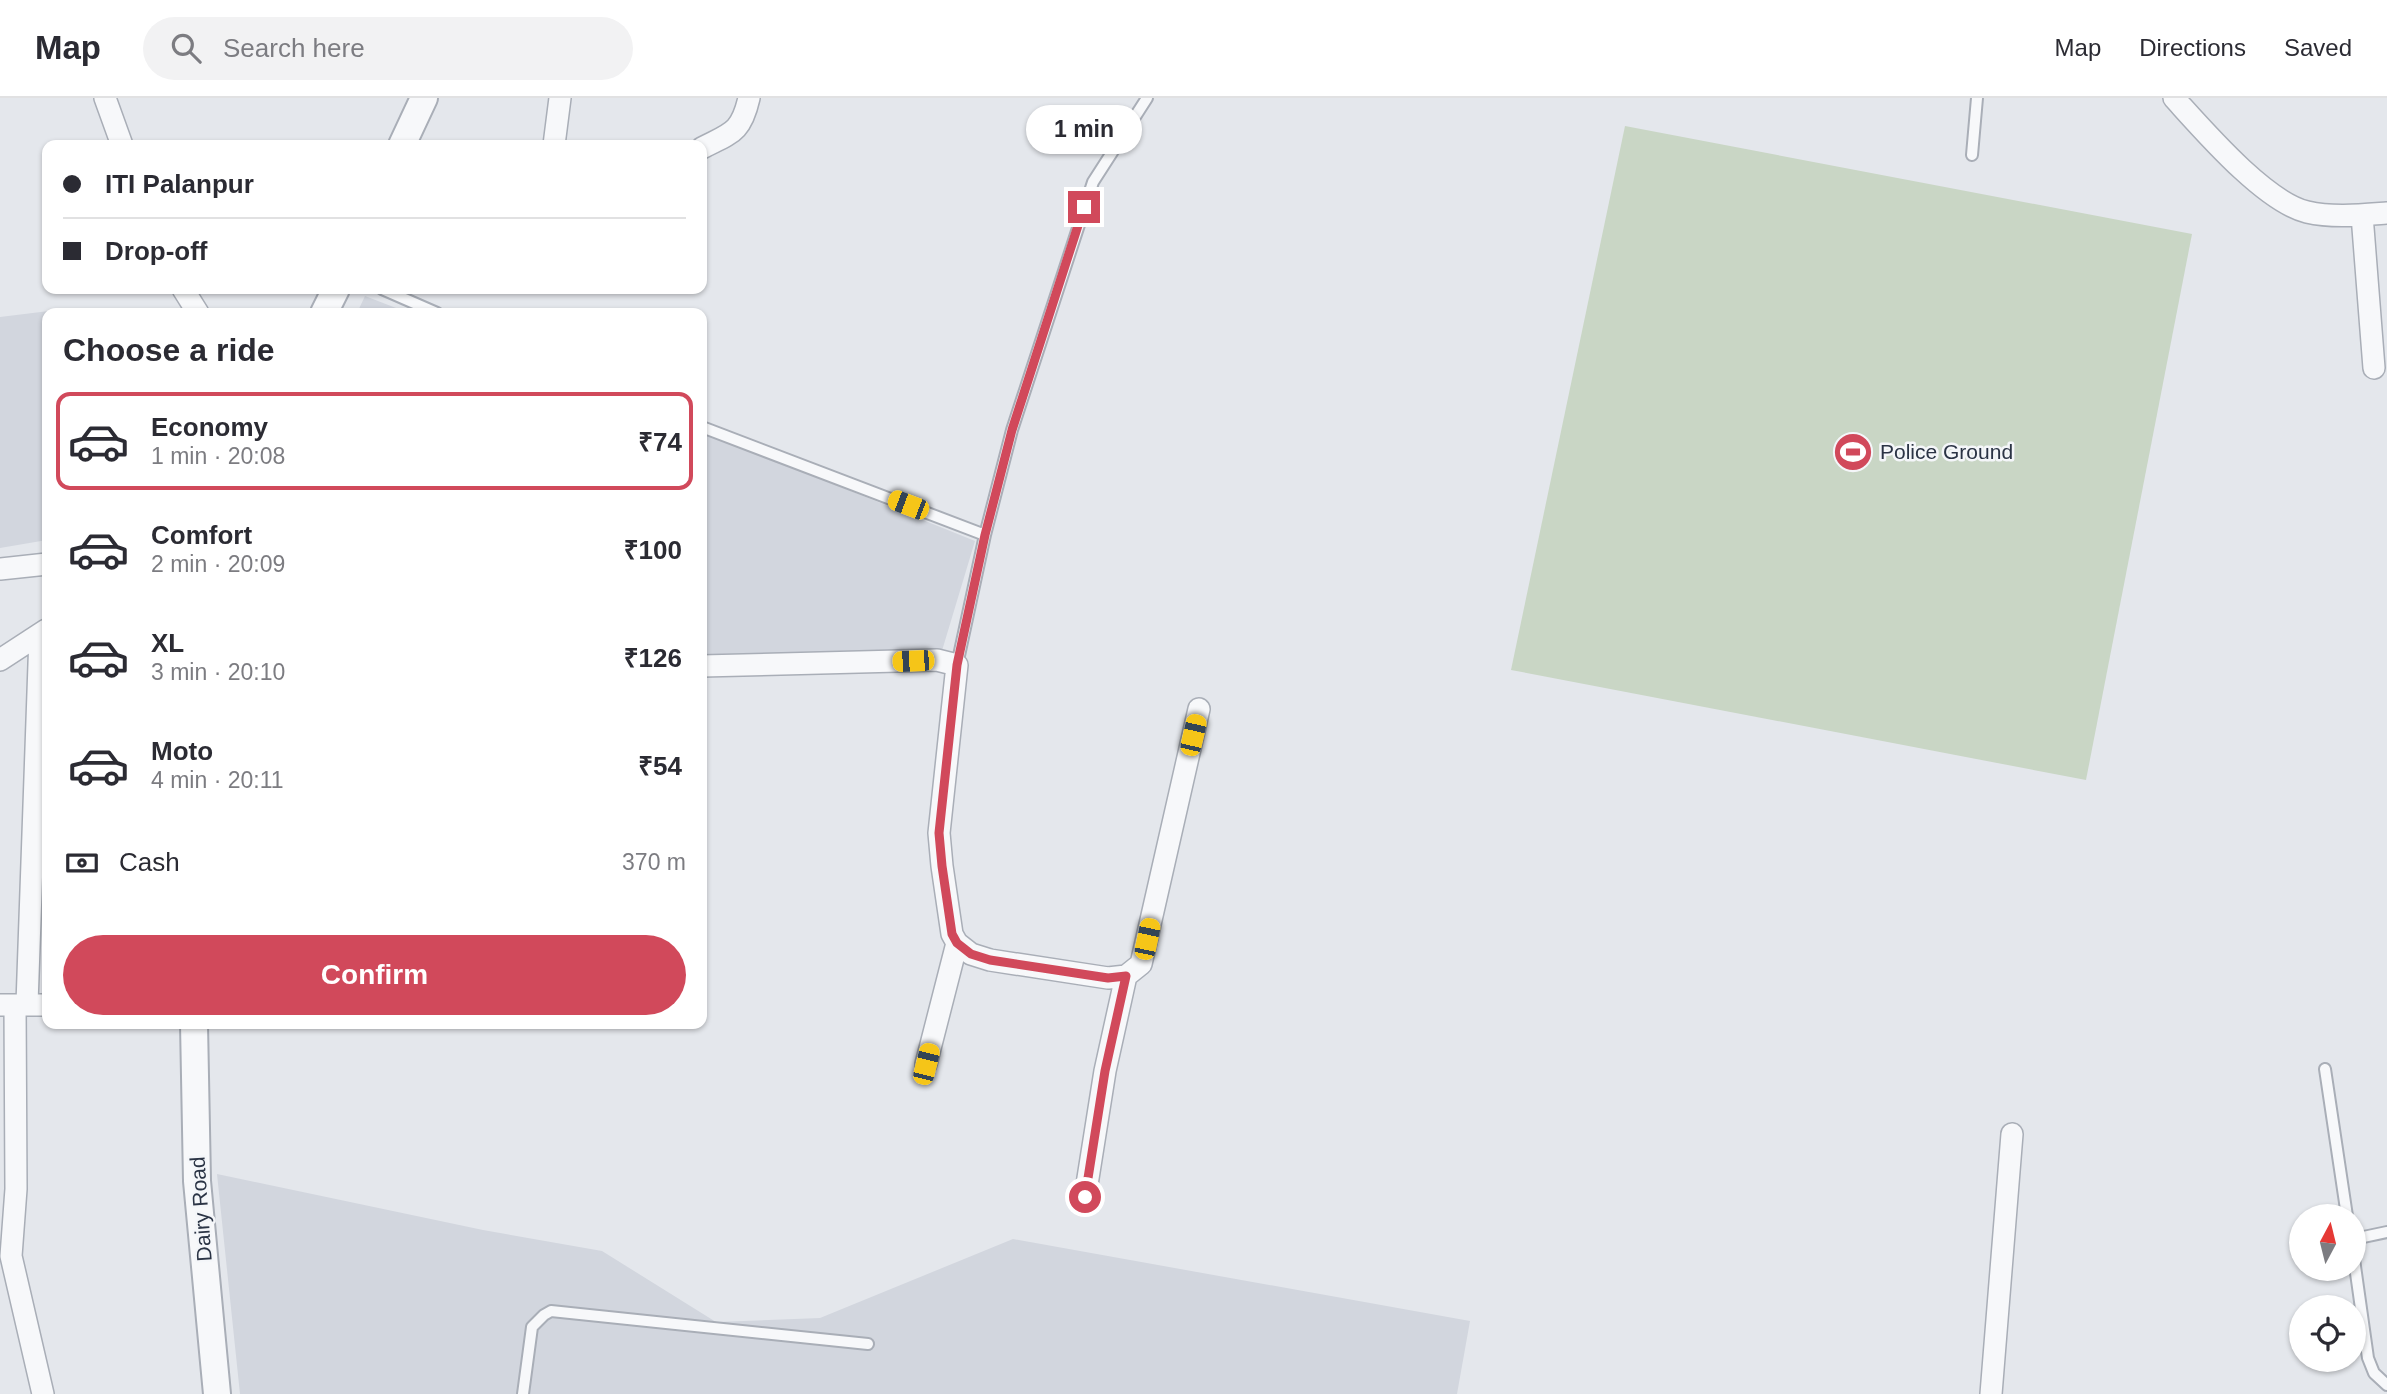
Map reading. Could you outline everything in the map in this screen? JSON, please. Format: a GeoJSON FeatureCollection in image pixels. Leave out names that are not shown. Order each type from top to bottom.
{"type":"FeatureCollection","features":[{"type":"Feature","properties":{"kind":"street"},"geometry":{"type":"LineString","coordinates":[[105,98],[120,140]]}},
{"type":"Feature","properties":{"kind":"street"},"geometry":{"type":"LineString","coordinates":[[404,140],[424,98]]}},
{"type":"Feature","properties":{"kind":"street"},"geometry":{"type":"LineString","coordinates":[[555,140],[560,98]]}},
{"type":"Feature","properties":{"kind":"street"},"geometry":{"type":"LineString","coordinates":[[707,145],[734,131],[743,121],[749,98]]}},
{"type":"Feature","properties":{"kind":"street"},"geometry":{"type":"LineString","coordinates":[[2174,98],[2209,137],[2275,198],[2306,212],[2346,216],[2387,213]]}},
{"type":"Feature","properties":{"kind":"street"},"geometry":{"type":"LineString","coordinates":[[2362,215],[2374,368]]}},
{"type":"Feature","properties":{"kind":"street"},"geometry":{"type":"LineString","coordinates":[[0,569],[42,565]]}},
{"type":"Feature","properties":{"kind":"street"},"geometry":{"type":"LineString","coordinates":[[0,660],[42,633]]}},
{"type":"Feature","properties":{"kind":"street"},"geometry":{"type":"LineString","coordinates":[[42,650],[22,1004],[8,1127],[16,1189],[11,1256],[43,1394]]}},
{"type":"Feature","properties":{"kind":"street"},"geometry":{"type":"LineString","coordinates":[[707,666],[937,660],[957,665],[939,833],[952,934],[957,943],[971,954],[990,960],[1108,978],[1126,976],[1141,964],[1199,709]]}},
{"type":"Feature","properties":{"kind":"street"},"geometry":{"type":"LineString","coordinates":[[926,1064],[957,943]]}},
{"type":"Feature","properties":{"kind":"street"},"geometry":{"type":"LineString","coordinates":[[1085,1197],[1105,1071],[1126,976]]}},
{"type":"Feature","properties":{"kind":"street","name":"Dairy Road"},"geometry":{"type":"LineString","coordinates":[[194,1029],[197,1181],[217,1394]]}},
{"type":"Feature","properties":{"kind":"street"},"geometry":{"type":"LineString","coordinates":[[1991,1394],[2012,1134]]}},
{"type":"Feature","properties":{"kind":"lane"},"geometry":{"type":"LineString","coordinates":[[957,665],[985,535],[1012,430],[1093,182],[1147,98]]}},
{"type":"Feature","properties":{"kind":"lane"},"geometry":{"type":"LineString","coordinates":[[1972,155],[1977,98]]}},
{"type":"Feature","properties":{"kind":"lane"},"geometry":{"type":"LineString","coordinates":[[394,294],[426,308]]}},
{"type":"Feature","properties":{"kind":"lane"},"geometry":{"type":"LineString","coordinates":[[707,429],[985,535]]}},
{"type":"Feature","properties":{"kind":"lane"},"geometry":{"type":"LineString","coordinates":[[2325,1069],[2345,1204]]}},
{"type":"Feature","properties":{"kind":"lane"},"geometry":{"type":"LineString","coordinates":[[2366,1236],[2387,1232]]}},
{"type":"Feature","properties":{"kind":"lane"},"geometry":{"type":"LineString","coordinates":[[2357,1281],[2368,1357],[2374,1373],[2387,1385]]}},
{"type":"Feature","properties":{"kind":"lane"},"geometry":{"type":"LineString","coordinates":[[523,1394],[532,1327],[551,1311],[868,1344]]}},
{"type":"Feature","properties":{"kind":"shaded area"},"geometry":{"type":"Polygon","coordinates":[[[365,296],[396,308],[359,308],[365,296]]]}},
{"type":"Feature","properties":{"kind":"shaded area"},"geometry":{"type":"Polygon","coordinates":[[[42,312],[42,541],[0,548],[0,317],[42,312]]]}},
{"type":"Feature","properties":{"kind":"shaded area"},"geometry":{"type":"Polygon","coordinates":[[[707,433],[975,541],[941,654],[707,659],[707,433]]]}},
{"type":"Feature","properties":{"kind":"shaded area"},"geometry":{"type":"Polygon","coordinates":[[[217,1174],[483,1230],[602,1251],[716,1322],[820,1318],[1013,1239],[1470,1321],[1457,1394],[240,1394],[217,1174]]]}},
{"type":"Feature","properties":{"kind":"green space","name":"Police Ground"},"geometry":{"type":"Polygon","coordinates":[[[1625,126],[2192,234],[2086,780],[1511,670],[1625,126]]]}},
{"type":"Feature","properties":{"kind":"place","name":"Police Ground"},"geometry":{"type":"Point","coordinates":[1853,452]}},
{"type":"Feature","properties":{"kind":"route"},"geometry":{"type":"LineString","coordinates":[[1084,207],[1012,430],[985,535],[957,665],[939,833],[952,934],[957,943],[971,954],[990,960],[1108,978],[1126,976],[1105,1071],[1085,1197]]}}]}
